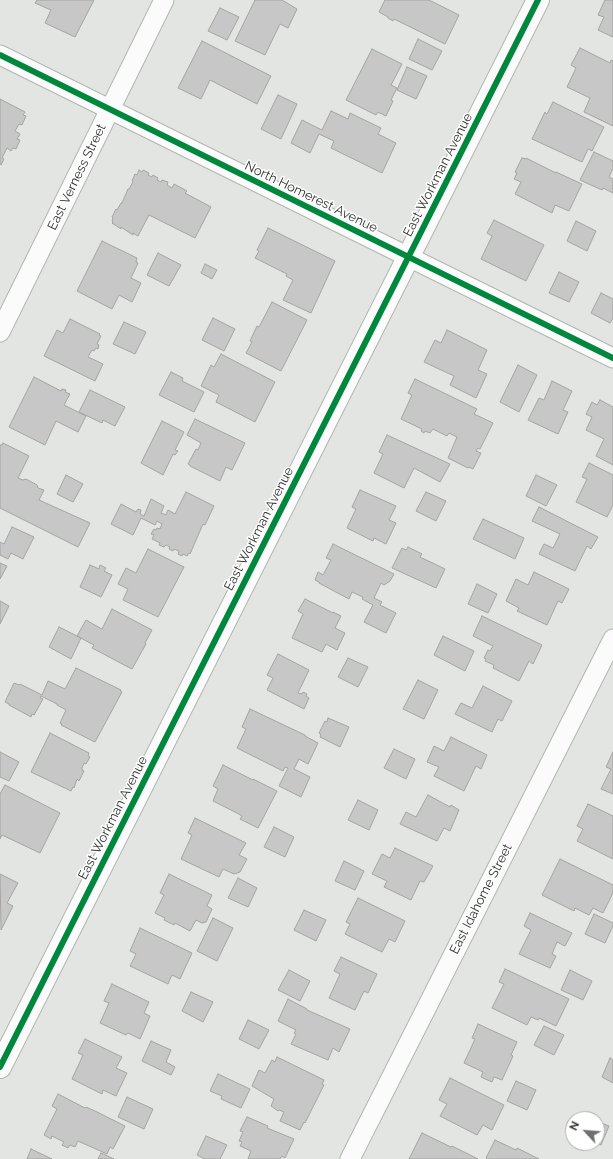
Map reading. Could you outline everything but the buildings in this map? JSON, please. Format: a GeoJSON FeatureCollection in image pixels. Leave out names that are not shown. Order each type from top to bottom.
{"type":"FeatureCollection","features":[{"type":"Feature","properties":{"kind":"street","name":"East Verness Street"},"geometry":{"type":"LineString","coordinates":[[0,332],[164,0]]}},
{"type":"Feature","properties":{"kind":"street","name":"East Workman Avenue"},"geometry":{"type":"LineString","coordinates":[[0,1067],[538,0]]}},
{"type":"Feature","properties":{"kind":"street","name":"North Homerest Avenue"},"geometry":{"type":"LineString","coordinates":[[0,55],[613,358]]}},
{"type":"Feature","properties":{"kind":"street","name":"East Idahome Street"},"geometry":{"type":"LineString","coordinates":[[350,1159],[613,639]]}},
{"type":"Feature","properties":{"kind":"cycle path"},"geometry":{"type":"LineString","coordinates":[[0,1067],[538,0]]}},
{"type":"Feature","properties":{"kind":"cycle path"},"geometry":{"type":"LineString","coordinates":[[0,55],[613,358]]}}]}
